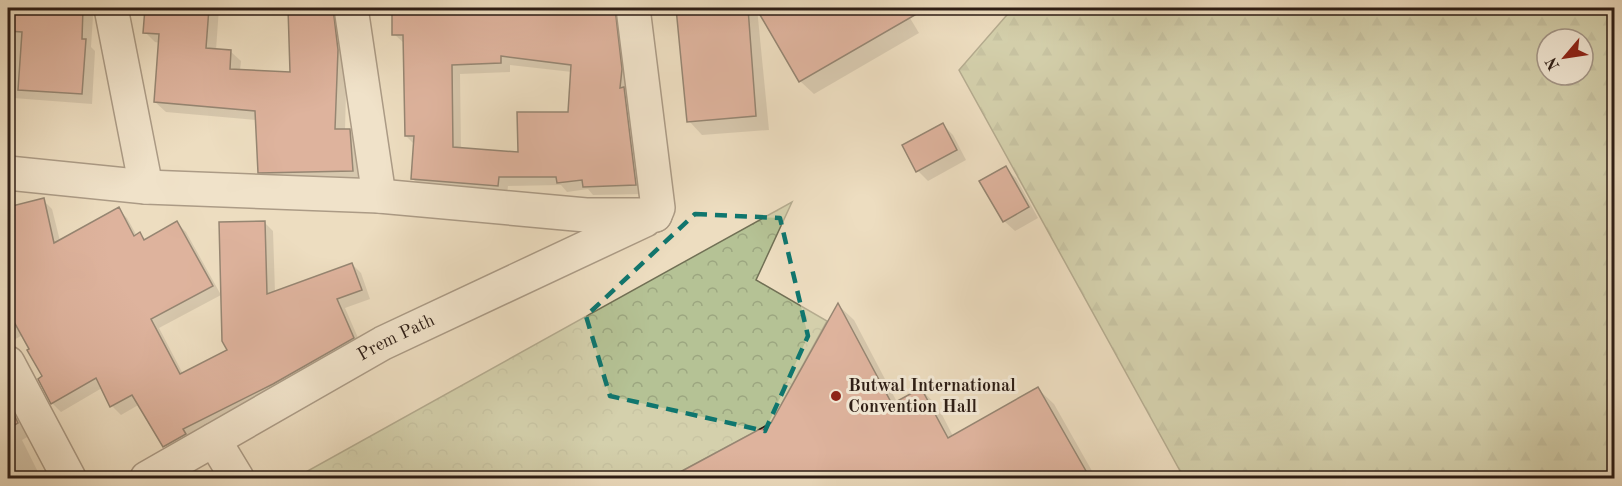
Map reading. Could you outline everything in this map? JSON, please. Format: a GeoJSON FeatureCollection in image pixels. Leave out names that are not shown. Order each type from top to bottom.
{"type":"FeatureCollection","features":[{"type":"Feature","properties":{"kind":"street"},"geometry":{"type":"LineString","coordinates":[[111,8],[146,187]]}},
{"type":"Feature","properties":{"kind":"street"},"geometry":{"type":"LineString","coordinates":[[351,8],[380,196]]}},
{"type":"Feature","properties":{"kind":"street"},"geometry":{"type":"LineString","coordinates":[[8,173],[146,187],[380,196],[586,215],[655,215],[658,208],[633,8]]}},
{"type":"Feature","properties":{"kind":"street","name":"Prem Path"},"geometry":{"type":"LineString","coordinates":[[147,478],[383,343],[655,215]]}},
{"type":"Feature","properties":{"kind":"street"},"geometry":{"type":"LineString","coordinates":[[8,363],[69,478]]}},
{"type":"Feature","properties":{"kind":"street"},"geometry":{"type":"LineString","coordinates":[[214,440],[237,478]]}},
{"type":"Feature","properties":{"kind":"highlighted area"},"geometry":{"type":"Polygon","coordinates":[[[695,214],[780,218],[808,336],[765,431],[610,396],[586,316],[695,214]]]}},
{"type":"Feature","properties":{"kind":"green space"},"geometry":{"type":"Polygon","coordinates":[[[1013,8],[1614,8],[1614,478],[1184,478],[959,70],[1013,8]]]}},
{"type":"Feature","properties":{"kind":"green space"},"geometry":{"type":"Polygon","coordinates":[[[792,202],[756,280],[827,321],[771,423],[669,478],[295,478],[792,202]]]}},
{"type":"Feature","properties":{"kind":"building"},"geometry":{"type":"Polygon","coordinates":[[[8,8],[83,8],[82,39],[86,39],[82,94],[18,90],[22,32],[8,31],[8,8]]]}},
{"type":"Feature","properties":{"kind":"building"},"geometry":{"type":"Polygon","coordinates":[[[145,8],[209,8],[206,48],[231,50],[230,69],[290,72],[288,8],[333,8],[338,50],[335,129],[350,129],[353,171],[258,173],[255,111],[154,102],[159,34],[143,33],[145,8]]]}},
{"type":"Feature","properties":{"kind":"building"},"geometry":{"type":"Polygon","coordinates":[[[392,8],[465,8],[565,14],[565,8],[615,8],[622,69],[620,88],[624,87],[636,185],[583,187],[582,180],[557,183],[556,177],[499,177],[498,186],[411,179],[414,136],[405,136],[403,35],[392,35],[392,8]],[[501,56],[501,63],[452,65],[453,147],[518,152],[517,112],[568,112],[571,65],[501,56]]]}},
{"type":"Feature","properties":{"kind":"building"},"geometry":{"type":"Polygon","coordinates":[[[676,8],[748,8],[756,116],[687,122],[676,8]]]}},
{"type":"Feature","properties":{"kind":"building"},"geometry":{"type":"Polygon","coordinates":[[[756,8],[927,8],[799,82],[756,8]]]}},
{"type":"Feature","properties":{"kind":"building"},"geometry":{"type":"Polygon","coordinates":[[[943,123],[957,150],[916,172],[902,145],[943,123]]]}},
{"type":"Feature","properties":{"kind":"building"},"geometry":{"type":"Polygon","coordinates":[[[1006,166],[1029,207],[1003,222],[979,181],[1006,166]]]}},
{"type":"Feature","properties":{"kind":"building"},"geometry":{"type":"Polygon","coordinates":[[[44,198],[54,243],[119,207],[134,236],[140,232],[144,240],[177,221],[213,286],[151,319],[180,374],[227,350],[222,341],[219,222],[265,221],[267,294],[352,263],[362,290],[337,299],[354,338],[273,384],[183,429],[186,434],[163,447],[132,395],[110,407],[96,378],[51,404],[38,379],[42,376],[8,311],[8,207],[44,198]]]}},
{"type":"Feature","properties":{"kind":"building","name":"Butwal International Convention Hall"},"geometry":{"type":"Polygon","coordinates":[[[838,303],[892,404],[921,388],[948,438],[1038,387],[1090,478],[669,478],[771,423],[838,303]]]}},
{"type":"Feature","properties":{"kind":"building"},"geometry":{"type":"Polygon","coordinates":[[[8,402],[18,423],[8,429],[8,402]]]}},
{"type":"Feature","properties":{"kind":"place","name":"Butwal International Convention Hall"},"geometry":{"type":"Point","coordinates":[836,396]}}]}
